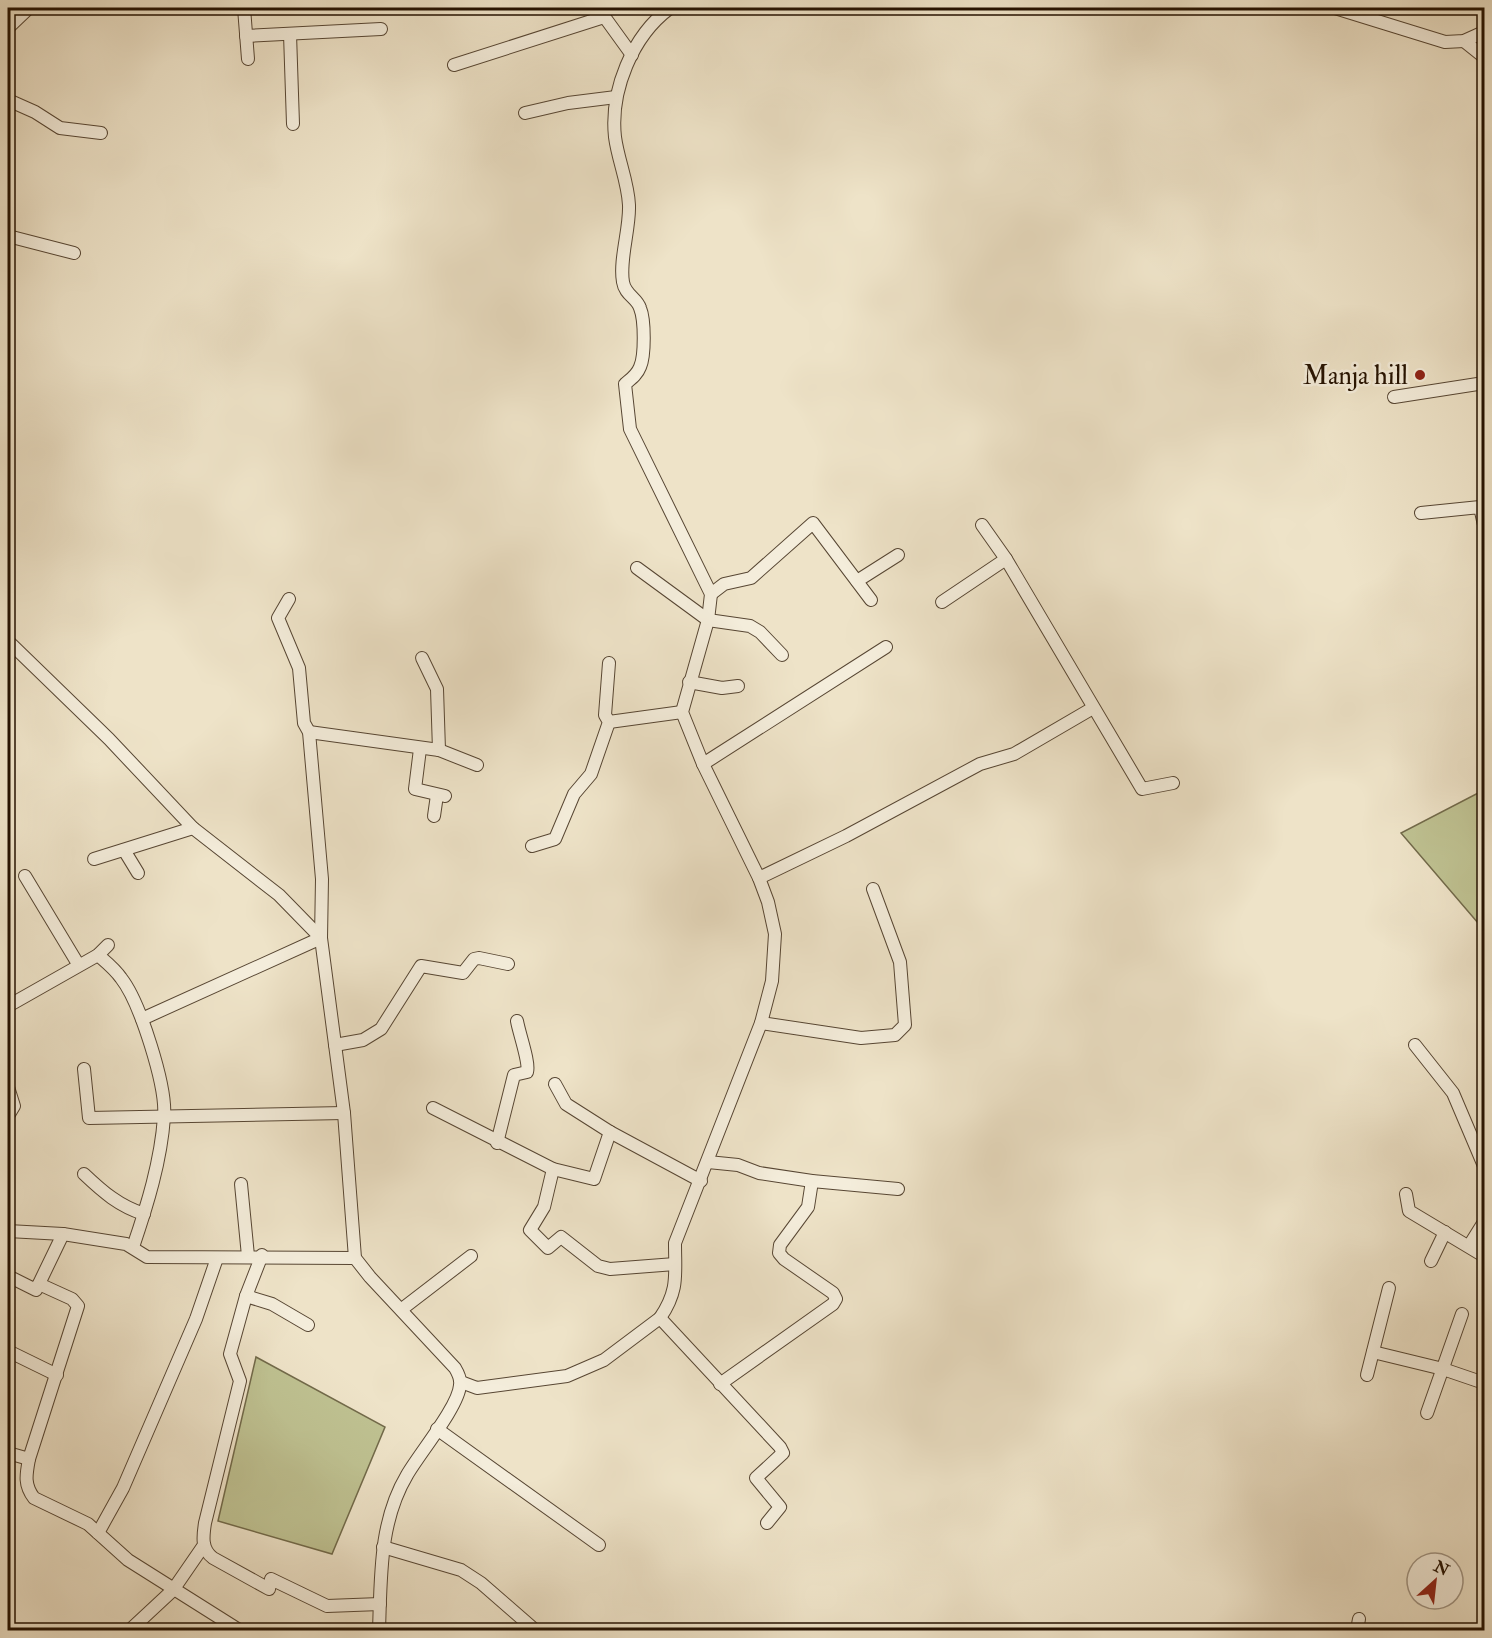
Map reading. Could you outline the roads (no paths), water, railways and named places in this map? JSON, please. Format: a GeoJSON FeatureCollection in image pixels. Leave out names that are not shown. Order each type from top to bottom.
{"type":"FeatureCollection","features":[{"type":"Feature","properties":{"kind":"street"},"geometry":{"type":"LineString","coordinates":[[11,20],[29,8]]}},
{"type":"Feature","properties":{"kind":"street"},"geometry":{"type":"LineString","coordinates":[[244,8],[248,59]]}},
{"type":"Feature","properties":{"kind":"street"},"geometry":{"type":"LineString","coordinates":[[461,1382],[477,1389],[567,1376],[604,1360],[660,1318],[672,1300],[677,1278],[675,1243],[708,1162],[732,1092],[761,1023],[772,981],[775,934],[768,902],[759,878],[703,764],[682,712],[708,620],[711,594],[630,429],[625,384],[635,376],[641,366],[644,330],[640,306],[626,293],[622,280],[629,205],[616,141],[614,108],[632,55],[655,21],[670,8]]}},
{"type":"Feature","properties":{"kind":"street"},"geometry":{"type":"LineString","coordinates":[[1335,8],[1445,42],[1464,41],[1485,32]]}},
{"type":"Feature","properties":{"kind":"street"},"geometry":{"type":"LineString","coordinates":[[454,65],[601,12],[632,55]]}},
{"type":"Feature","properties":{"kind":"street"},"geometry":{"type":"LineString","coordinates":[[246,36],[381,29]]}},
{"type":"Feature","properties":{"kind":"street"},"geometry":{"type":"LineString","coordinates":[[290,34],[293,124]]}},
{"type":"Feature","properties":{"kind":"street"},"geometry":{"type":"LineString","coordinates":[[1464,41],[1485,57]]}},
{"type":"Feature","properties":{"kind":"street"},"geometry":{"type":"LineString","coordinates":[[525,113],[568,103],[616,97]]}},
{"type":"Feature","properties":{"kind":"street"},"geometry":{"type":"LineString","coordinates":[[8,100],[35,112],[60,128],[100,133]]}},
{"type":"Feature","properties":{"kind":"street"},"geometry":{"type":"LineString","coordinates":[[8,236],[74,253]]}},
{"type":"Feature","properties":{"kind":"street"},"geometry":{"type":"LineString","coordinates":[[1394,396],[1485,383]]}},
{"type":"Feature","properties":{"kind":"street"},"geometry":{"type":"LineString","coordinates":[[1421,513],[1480,507],[1485,525]]}},
{"type":"Feature","properties":{"kind":"street"},"geometry":{"type":"LineString","coordinates":[[711,594],[724,584],[751,578],[813,523],[872,600]]}},
{"type":"Feature","properties":{"kind":"street"},"geometry":{"type":"LineString","coordinates":[[982,525],[1006,559],[1142,789],[1173,783]]}},
{"type":"Feature","properties":{"kind":"street"},"geometry":{"type":"LineString","coordinates":[[857,581],[898,555]]}},
{"type":"Feature","properties":{"kind":"street"},"geometry":{"type":"LineString","coordinates":[[942,602],[1006,559]]}},
{"type":"Feature","properties":{"kind":"street"},"geometry":{"type":"LineString","coordinates":[[637,568],[708,620],[750,626],[760,632],[782,655]]}},
{"type":"Feature","properties":{"kind":"street"},"geometry":{"type":"LineString","coordinates":[[290,599],[278,618],[298,668],[304,723],[309,732],[322,879],[321,938],[344,1113],[356,1258],[456,1368],[461,1382],[453,1404],[405,1477],[386,1522],[379,1630]]}},
{"type":"Feature","properties":{"kind":"street"},"geometry":{"type":"LineString","coordinates":[[8,641],[109,739],[193,828],[279,895],[321,938]]}},
{"type":"Feature","properties":{"kind":"street"},"geometry":{"type":"LineString","coordinates":[[703,764],[886,647]]}},
{"type":"Feature","properties":{"kind":"street"},"geometry":{"type":"LineString","coordinates":[[422,658],[437,689],[439,750]]}},
{"type":"Feature","properties":{"kind":"street"},"geometry":{"type":"LineString","coordinates":[[532,846],[555,839],[574,794],[591,774],[609,722],[605,715],[609,663]]}},
{"type":"Feature","properties":{"kind":"street"},"geometry":{"type":"LineString","coordinates":[[689,682],[722,688],[738,686]]}},
{"type":"Feature","properties":{"kind":"street"},"geometry":{"type":"LineString","coordinates":[[759,878],[846,836],[980,764],[1014,754],[1093,708]]}},
{"type":"Feature","properties":{"kind":"street"},"geometry":{"type":"LineString","coordinates":[[609,722],[682,712]]}},
{"type":"Feature","properties":{"kind":"street"},"geometry":{"type":"LineString","coordinates":[[309,732],[439,750],[477,765]]}},
{"type":"Feature","properties":{"kind":"street"},"geometry":{"type":"LineString","coordinates":[[420,749],[415,789],[441,796],[434,816]]}},
{"type":"Feature","properties":{"kind":"street"},"geometry":{"type":"LineString","coordinates":[[94,859],[193,828]]}},
{"type":"Feature","properties":{"kind":"street"},"geometry":{"type":"LineString","coordinates":[[124,850],[138,873]]}},
{"type":"Feature","properties":{"kind":"street"},"geometry":{"type":"LineString","coordinates":[[25,876],[78,964]]}},
{"type":"Feature","properties":{"kind":"street"},"geometry":{"type":"LineString","coordinates":[[761,1023],[861,1038],[894,1035],[905,1025],[900,963],[873,889]]}},
{"type":"Feature","properties":{"kind":"street"},"geometry":{"type":"LineString","coordinates":[[142,1019],[321,938]]}},
{"type":"Feature","properties":{"kind":"street"},"geometry":{"type":"LineString","coordinates":[[10,1000],[98,955],[108,945]]}},
{"type":"Feature","properties":{"kind":"street"},"geometry":{"type":"LineString","coordinates":[[98,955],[122,978],[142,1019],[161,1087],[165,1116],[144,1214],[133,1247]]}},
{"type":"Feature","properties":{"kind":"street"},"geometry":{"type":"LineString","coordinates":[[335,1045],[363,1040],[381,1029],[421,966],[464,973],[474,959],[508,964]]}},
{"type":"Feature","properties":{"kind":"street"},"geometry":{"type":"LineString","coordinates":[[497,1143],[514,1075],[527,1072],[529,1065],[520,1043],[517,1021]]}},
{"type":"Feature","properties":{"kind":"street"},"geometry":{"type":"LineString","coordinates":[[1415,1045],[1454,1093],[1485,1166]]}},
{"type":"Feature","properties":{"kind":"street"},"geometry":{"type":"LineString","coordinates":[[84,1069],[89,1118],[344,1113]]}},
{"type":"Feature","properties":{"kind":"street"},"geometry":{"type":"LineString","coordinates":[[555,1084],[566,1104],[610,1132],[701,1180]]}},
{"type":"Feature","properties":{"kind":"street"},"geometry":{"type":"LineString","coordinates":[[8,1087],[14,1106],[8,1116]]}},
{"type":"Feature","properties":{"kind":"street"},"geometry":{"type":"LineString","coordinates":[[433,1108],[497,1143],[553,1169],[594,1179],[604,1158],[610,1132]]}},
{"type":"Feature","properties":{"kind":"street"},"geometry":{"type":"LineString","coordinates":[[708,1162],[738,1165],[759,1173],[812,1181],[898,1189]]}},
{"type":"Feature","properties":{"kind":"street"},"geometry":{"type":"LineString","coordinates":[[553,1169],[544,1207],[530,1230],[548,1248],[561,1237],[598,1266],[610,1269],[675,1264]]}},
{"type":"Feature","properties":{"kind":"street"},"geometry":{"type":"LineString","coordinates":[[84,1174],[110,1198],[125,1208],[144,1214]]}},
{"type":"Feature","properties":{"kind":"street"},"geometry":{"type":"LineString","coordinates":[[720,1384],[833,1304],[836,1299],[833,1293],[784,1260],[779,1253],[780,1245],[808,1207],[812,1181]]}},
{"type":"Feature","properties":{"kind":"street"},"geometry":{"type":"LineString","coordinates":[[241,1184],[248,1256]]}},
{"type":"Feature","properties":{"kind":"street"},"geometry":{"type":"LineString","coordinates":[[1406,1194],[1409,1211],[1485,1256]]}},
{"type":"Feature","properties":{"kind":"street"},"geometry":{"type":"LineString","coordinates":[[1469,1246],[1485,1222]]}},
{"type":"Feature","properties":{"kind":"street"},"geometry":{"type":"LineString","coordinates":[[8,1231],[63,1234],[133,1247],[147,1257],[356,1258]]}},
{"type":"Feature","properties":{"kind":"street"},"geometry":{"type":"LineString","coordinates":[[1431,1261],[1444,1232]]}},
{"type":"Feature","properties":{"kind":"street"},"geometry":{"type":"LineString","coordinates":[[8,1276],[36,1290],[63,1234]]}},
{"type":"Feature","properties":{"kind":"street"},"geometry":{"type":"LineString","coordinates":[[262,1256],[246,1296],[230,1353],[240,1381],[205,1523],[204,1545],[207,1554],[269,1589],[271,1579],[327,1606],[380,1604]]}},
{"type":"Feature","properties":{"kind":"street"},"geometry":{"type":"LineString","coordinates":[[402,1310],[471,1256]]}},
{"type":"Feature","properties":{"kind":"street"},"geometry":{"type":"LineString","coordinates":[[98,1533],[123,1488],[196,1318],[217,1258]]}},
{"type":"Feature","properties":{"kind":"street"},"geometry":{"type":"LineString","coordinates":[[39,1284],[72,1299],[78,1306],[28,1459],[25,1481],[34,1498],[75,1516],[128,1560],[238,1630]]}},
{"type":"Feature","properties":{"kind":"street"},"geometry":{"type":"LineString","coordinates":[[1366,1375],[1389,1288]]}},
{"type":"Feature","properties":{"kind":"street"},"geometry":{"type":"LineString","coordinates":[[246,1296],[272,1304],[308,1325]]}},
{"type":"Feature","properties":{"kind":"street"},"geometry":{"type":"LineString","coordinates":[[1427,1413],[1462,1314]]}},
{"type":"Feature","properties":{"kind":"street"},"geometry":{"type":"LineString","coordinates":[[660,1318],[780,1447],[783,1453],[756,1478],[780,1507],[767,1523]]}},
{"type":"Feature","properties":{"kind":"street"},"geometry":{"type":"LineString","coordinates":[[8,1351],[57,1375]]}},
{"type":"Feature","properties":{"kind":"street"},"geometry":{"type":"LineString","coordinates":[[1373,1353],[1443,1369],[1485,1383]]}},
{"type":"Feature","properties":{"kind":"street"},"geometry":{"type":"LineString","coordinates":[[436,1429],[599,1545]]}},
{"type":"Feature","properties":{"kind":"street"},"geometry":{"type":"LineString","coordinates":[[8,1453],[28,1459]]}},
{"type":"Feature","properties":{"kind":"street"},"geometry":{"type":"LineString","coordinates":[[133,1630],[174,1590],[204,1545]]}},
{"type":"Feature","properties":{"kind":"street"},"geometry":{"type":"LineString","coordinates":[[383,1547],[461,1570],[481,1583],[535,1630]]}},
{"type":"Feature","properties":{"kind":"place","name":"Manja hill"},"geometry":{"type":"Point","coordinates":[1420,375]}}]}
